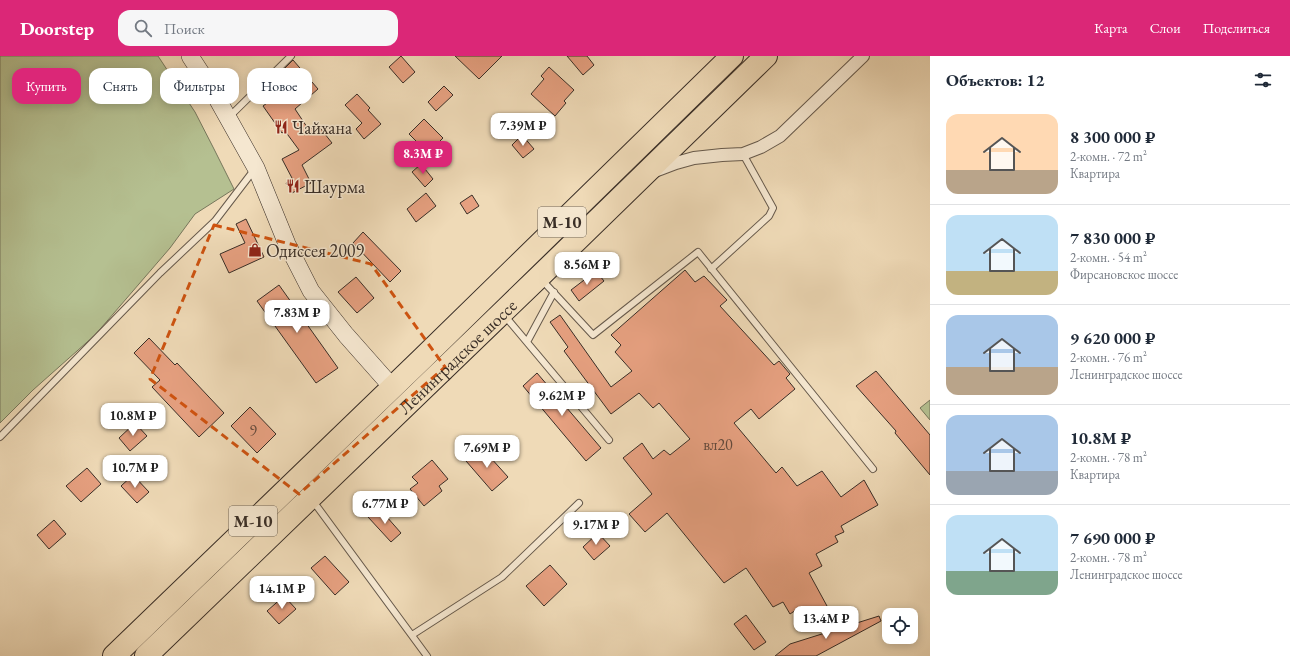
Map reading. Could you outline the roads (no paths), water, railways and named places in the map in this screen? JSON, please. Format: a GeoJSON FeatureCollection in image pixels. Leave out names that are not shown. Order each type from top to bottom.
{"type":"FeatureCollection","features":[{"type":"Feature","properties":{"kind":"highway","name":"Ленинградское шоссе"},"geometry":{"type":"LineString","coordinates":[[114,656],[732,56]]}},
{"type":"Feature","properties":{"kind":"highway","name":"Ленинградское шоссе"},"geometry":{"type":"LineString","coordinates":[[146,656],[502,313],[546,285],[641,178],[766,56]]}},
{"type":"Feature","properties":{"kind":"main road"},"geometry":{"type":"LineString","coordinates":[[190,56],[214,93],[256,168],[287,244],[311,291],[346,335],[392,387]]}},
{"type":"Feature","properties":{"kind":"street"},"geometry":{"type":"LineString","coordinates":[[641,178],[658,170],[694,158],[744,154],[761,147],[780,136],[863,56]]}},
{"type":"Feature","properties":{"kind":"lane"},"geometry":{"type":"LineString","coordinates":[[228,118],[291,56]]}},
{"type":"Feature","properties":{"kind":"lane"},"geometry":{"type":"LineString","coordinates":[[712,269],[764,222],[773,208],[744,154]]}},
{"type":"Feature","properties":{"kind":"lane"},"geometry":{"type":"LineString","coordinates":[[0,437],[160,273],[215,221],[256,168]]}},
{"type":"Feature","properties":{"kind":"lane"},"geometry":{"type":"LineString","coordinates":[[527,342],[546,285],[593,335],[698,252],[873,469]]}},
{"type":"Feature","properties":{"kind":"lane"},"geometry":{"type":"LineString","coordinates":[[502,313],[609,440]]}},
{"type":"Feature","properties":{"kind":"lane"},"geometry":{"type":"LineString","coordinates":[[311,498],[427,656]]}},
{"type":"Feature","properties":{"kind":"lane"},"geometry":{"type":"LineString","coordinates":[[412,635],[502,577],[579,503]]}},
{"type":"Feature","properties":{"kind":"place","name":"Чайхана"},"geometry":{"type":"Point","coordinates":[281,127]}},
{"type":"Feature","properties":{"kind":"place","name":"Шаурма"},"geometry":{"type":"Point","coordinates":[293,186]}},
{"type":"Feature","properties":{"kind":"place","name":"Одиссея 2009"},"geometry":{"type":"Point","coordinates":[255,250]}}]}
